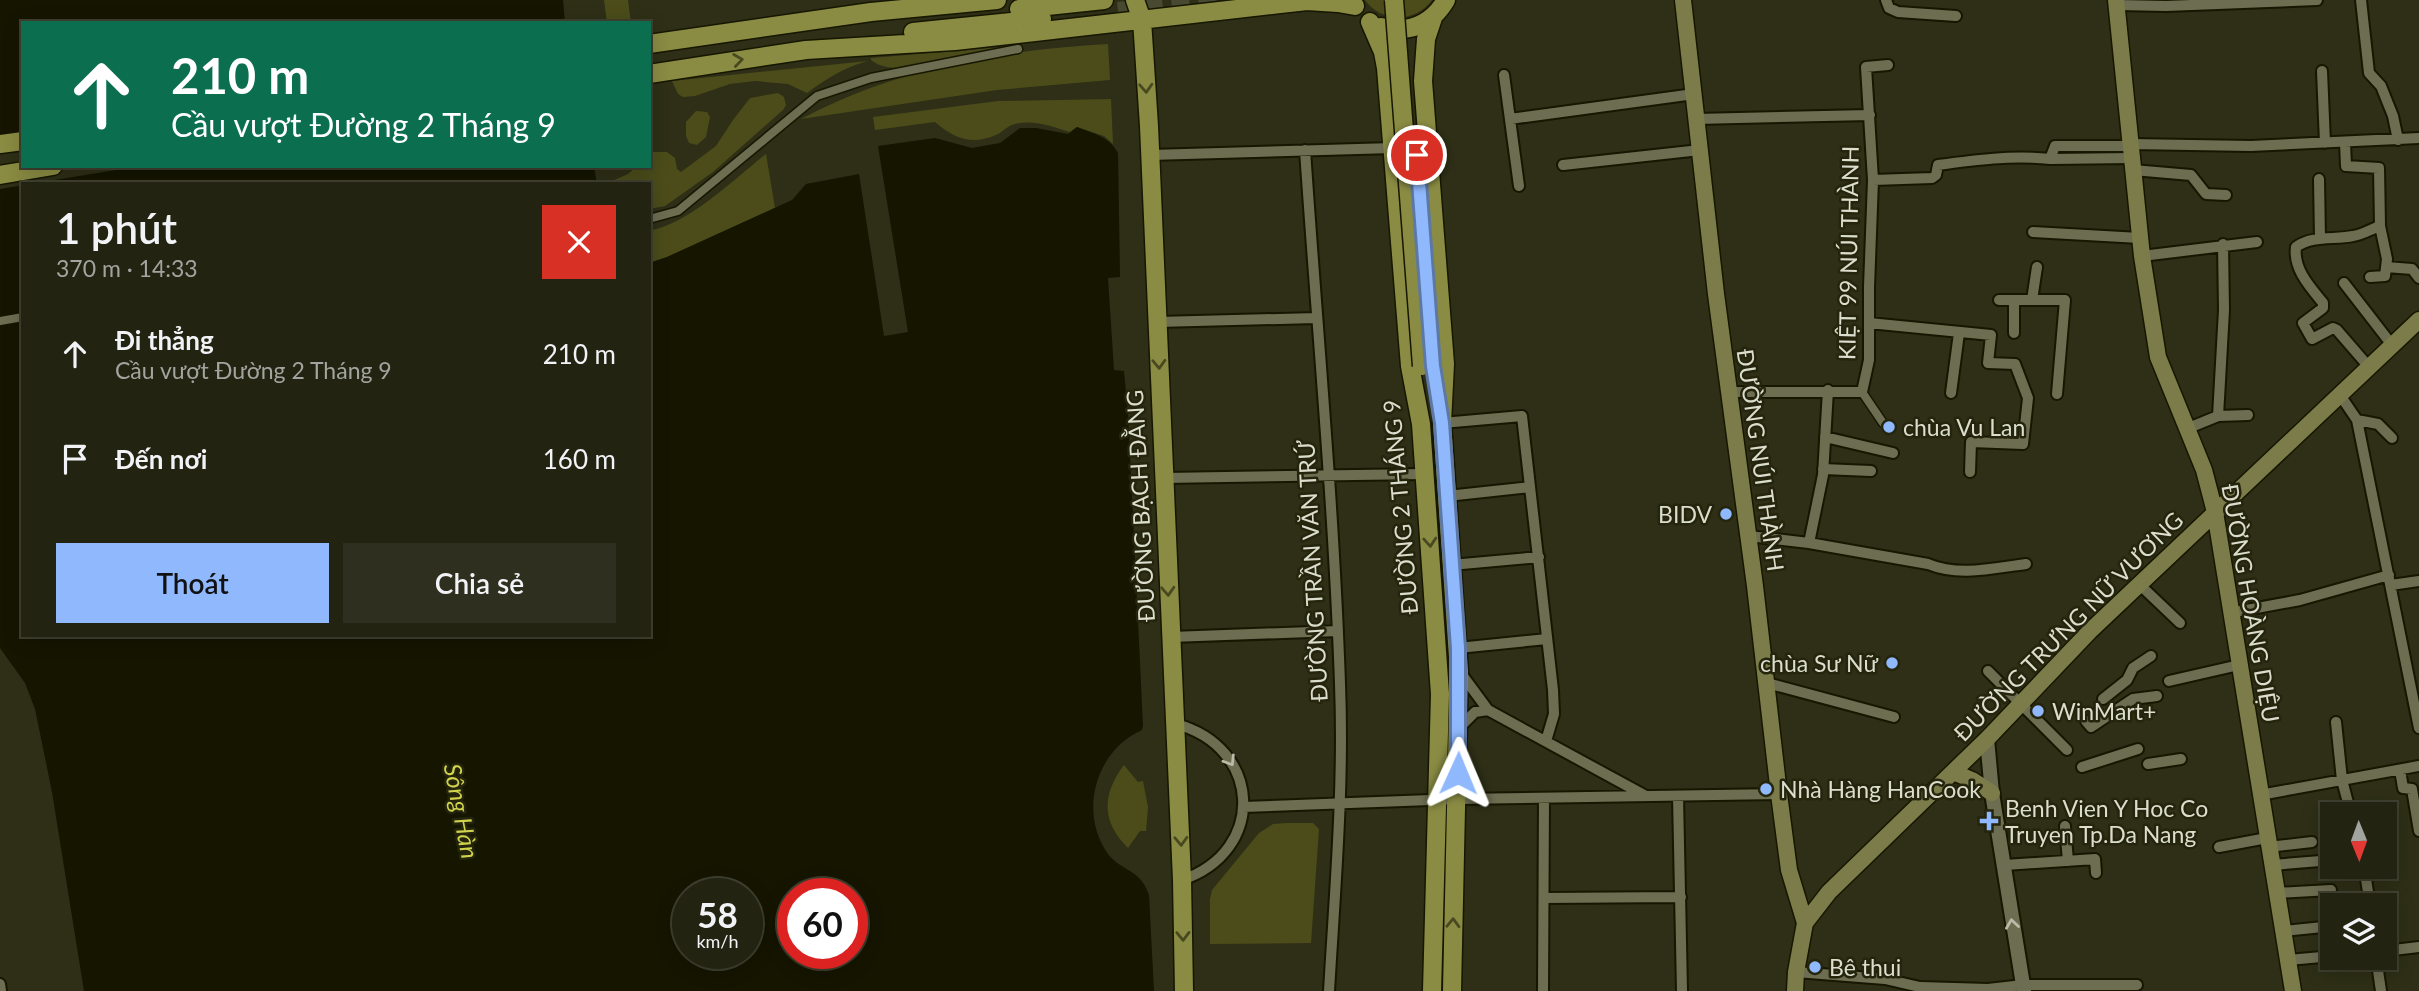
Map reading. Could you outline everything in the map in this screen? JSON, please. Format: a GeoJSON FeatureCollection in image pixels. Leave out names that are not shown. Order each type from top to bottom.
{"type":"FeatureCollection","features":[{"type":"Feature","properties":{"kind":"main road"},"geometry":{"type":"LineString","coordinates":[[658,43],[871,12],[997,0]]}},
{"type":"Feature","properties":{"kind":"main road"},"geometry":{"type":"LineString","coordinates":[[799,24],[872,24],[1104,0]]}},
{"type":"Feature","properties":{"kind":"main road"},"geometry":{"type":"LineString","coordinates":[[1135,0],[1142,19]]}},
{"type":"Feature","properties":{"kind":"main road"},"geometry":{"type":"LineString","coordinates":[[1142,19],[1148,0]]}},
{"type":"Feature","properties":{"kind":"main road"},"geometry":{"type":"LineString","coordinates":[[1394,0],[1427,366],[1442,423]]}},
{"type":"Feature","properties":{"kind":"main road"},"geometry":{"type":"LineString","coordinates":[[1405,0],[1427,366],[1421,424]]}},
{"type":"Feature","properties":{"kind":"main road"},"geometry":{"type":"LineString","coordinates":[[806,50],[955,41],[1251,3],[1307,1],[1353,3],[1370,22],[1380,27],[1402,30],[1424,24],[1433,18],[1446,0]]}},
{"type":"Feature","properties":{"kind":"main road","name":"ĐƯỜNG NÚI THÀNH"},"geometry":{"type":"LineString","coordinates":[[1683,0],[1789,870],[1805,923]]}},
{"type":"Feature","properties":{"kind":"main road","name":"ĐƯỜNG HOÀNG DIỆU"},"geometry":{"type":"LineString","coordinates":[[2116,3],[2142,256],[2158,357],[2204,470],[2215,512],[2293,991]]}},
{"type":"Feature","properties":{"kind":"main road"},"geometry":{"type":"LineString","coordinates":[[651,74],[806,50],[874,36],[1118,11]]}},
{"type":"Feature","properties":{"kind":"main road","name":"ĐƯỜNG 2 THÁNG 9"},"geometry":{"type":"LineString","coordinates":[[1433,18],[1426,39],[1423,81],[1445,364],[1442,423],[1459,671],[1452,991]]}},
{"type":"Feature","properties":{"kind":"main road","name":"ĐƯỜNG BẠCH ĐẰNG"},"geometry":{"type":"LineString","coordinates":[[1142,19],[1176,724],[1184,991]]}},
{"type":"Feature","properties":{"kind":"main road","name":"ĐƯỜNG 2 THÁNG 9"},"geometry":{"type":"LineString","coordinates":[[1370,22],[1383,51],[1410,366],[1421,424],[1440,694],[1432,991]]}},
{"type":"Feature","properties":{"kind":"main road"},"geometry":{"type":"LineString","coordinates":[[0,145],[21,141]]}},
{"type":"Feature","properties":{"kind":"main road"},"geometry":{"type":"LineString","coordinates":[[0,175],[41,168]]}},
{"type":"Feature","properties":{"kind":"main road","name":"ĐƯỜNG TRƯNG NỮ VƯƠNG"},"geometry":{"type":"LineString","coordinates":[[1795,991],[1805,923],[1836,885],[1987,739],[2066,654],[2419,320]]}},
{"type":"Feature","properties":{"kind":"main road"},"geometry":{"type":"LineString","coordinates":[[1953,772],[1992,793]]}},
{"type":"Feature","properties":{"kind":"street"},"geometry":{"type":"LineString","coordinates":[[1886,0],[1889,8],[1898,12],[1956,16]]}},
{"type":"Feature","properties":{"kind":"street"},"geometry":{"type":"LineString","coordinates":[[2116,3],[2318,0]]}},
{"type":"Feature","properties":{"kind":"street"},"geometry":{"type":"LineString","coordinates":[[2364,0],[2369,74],[2381,86],[2393,116],[2398,140]]}},
{"type":"Feature","properties":{"kind":"street"},"geometry":{"type":"LineString","coordinates":[[651,218],[678,211],[817,96],[871,78],[1018,49]]}},
{"type":"Feature","properties":{"kind":"street","name":"KIỆT 99 NÚI THÀNH"},"geometry":{"type":"LineString","coordinates":[[1862,392],[1869,360],[1873,180],[1866,67],[1888,65]]}},
{"type":"Feature","properties":{"kind":"street"},"geometry":{"type":"LineString","coordinates":[[2322,71],[2326,143]]}},
{"type":"Feature","properties":{"kind":"street"},"geometry":{"type":"LineString","coordinates":[[1504,75],[1519,186]]}},
{"type":"Feature","properties":{"kind":"street"},"geometry":{"type":"LineString","coordinates":[[1510,119],[1694,94]]}},
{"type":"Feature","properties":{"kind":"street","name":"KIỆT 99 NÚI THÀNH"},"geometry":{"type":"LineString","coordinates":[[1696,119],[1870,115]]}},
{"type":"Feature","properties":{"kind":"street"},"geometry":{"type":"LineString","coordinates":[[1873,180],[1932,178],[1936,175],[1938,165],[1973,160],[2017,156],[2050,159],[2055,146],[2132,154],[2419,138]]}},
{"type":"Feature","properties":{"kind":"street"},"geometry":{"type":"LineString","coordinates":[[2345,142],[2346,166],[2379,168],[2380,226],[2387,259],[2385,276],[2370,277]]}},
{"type":"Feature","properties":{"kind":"street"},"geometry":{"type":"LineString","coordinates":[[1150,155],[1393,148]]}},
{"type":"Feature","properties":{"kind":"street","name":"ĐƯỜNG TRẦN VĂN TRỨ"},"geometry":{"type":"LineString","coordinates":[[1305,150],[1316,318],[1331,475],[1340,686],[1339,803],[1329,991]]}},
{"type":"Feature","properties":{"kind":"street"},"geometry":{"type":"LineString","coordinates":[[1563,165],[1700,150]]}},
{"type":"Feature","properties":{"kind":"street"},"geometry":{"type":"LineString","coordinates":[[2132,154],[2191,175],[2206,194],[2226,195]]}},
{"type":"Feature","properties":{"kind":"street"},"geometry":{"type":"LineString","coordinates":[[2319,180],[2320,239]]}},
{"type":"Feature","properties":{"kind":"street"},"geometry":{"type":"LineString","coordinates":[[2369,367],[2333,328],[2312,339],[2302,323],[2323,308],[2323,303],[2298,269],[2295,255],[2296,247],[2301,243],[2354,236],[2380,226]]}},
{"type":"Feature","properties":{"kind":"street"},"geometry":{"type":"LineString","coordinates":[[2032,232],[2140,238]]}},
{"type":"Feature","properties":{"kind":"street"},"geometry":{"type":"LineString","coordinates":[[2142,256],[2223,244],[2257,242]]}},
{"type":"Feature","properties":{"kind":"street"},"geometry":{"type":"LineString","coordinates":[[2218,416],[2224,310],[2223,244]]}},
{"type":"Feature","properties":{"kind":"street"},"geometry":{"type":"LineString","coordinates":[[2032,300],[2037,267]]}},
{"type":"Feature","properties":{"kind":"street"},"geometry":{"type":"LineString","coordinates":[[2386,267],[2412,269],[2419,278]]}},
{"type":"Feature","properties":{"kind":"street"},"geometry":{"type":"LineString","coordinates":[[2344,283],[2392,345]]}},
{"type":"Feature","properties":{"kind":"street"},"geometry":{"type":"LineString","coordinates":[[1999,300],[2065,300],[2057,394]]}},
{"type":"Feature","properties":{"kind":"street"},"geometry":{"type":"LineString","coordinates":[[2014,300],[2014,334]]}},
{"type":"Feature","properties":{"kind":"street"},"geometry":{"type":"LineString","coordinates":[[0,321],[21,317]]}},
{"type":"Feature","properties":{"kind":"street"},"geometry":{"type":"LineString","coordinates":[[1157,322],[1316,318]]}},
{"type":"Feature","properties":{"kind":"street"},"geometry":{"type":"LineString","coordinates":[[1869,323],[1991,335],[1988,363],[2015,363],[2028,398],[2023,444],[1971,442],[1970,472]]}},
{"type":"Feature","properties":{"kind":"street"},"geometry":{"type":"LineString","coordinates":[[1951,393],[1959,333]]}},
{"type":"Feature","properties":{"kind":"street","name":"ĐƯỜNG NÚI THÀNH"},"geometry":{"type":"LineString","coordinates":[[1810,544],[1823,469],[1828,390]]}},
{"type":"Feature","properties":{"kind":"street"},"geometry":{"type":"LineString","coordinates":[[1730,392],[1862,392],[1883,423]]}},
{"type":"Feature","properties":{"kind":"street"},"geometry":{"type":"LineString","coordinates":[[2340,395],[2357,420],[2419,728]]}},
{"type":"Feature","properties":{"kind":"street"},"geometry":{"type":"LineString","coordinates":[[2186,429],[2218,416],[2248,415]]}},
{"type":"Feature","properties":{"kind":"street"},"geometry":{"type":"LineString","coordinates":[[1442,423],[1522,416],[1554,714],[1546,741]]}},
{"type":"Feature","properties":{"kind":"street"},"geometry":{"type":"LineString","coordinates":[[2357,420],[2378,424],[2392,438]]}},
{"type":"Feature","properties":{"kind":"street"},"geometry":{"type":"LineString","coordinates":[[1825,437],[1893,453]]}},
{"type":"Feature","properties":{"kind":"street"},"geometry":{"type":"LineString","coordinates":[[1823,469],[1871,471]]}},
{"type":"Feature","properties":{"kind":"street"},"geometry":{"type":"LineString","coordinates":[[1163,478],[1424,474]]}},
{"type":"Feature","properties":{"kind":"street"},"geometry":{"type":"LineString","coordinates":[[1447,496],[1530,487]]}},
{"type":"Feature","properties":{"kind":"street"},"geometry":{"type":"LineString","coordinates":[[1749,536],[1928,564],[1939,569],[1965,571],[2026,564]]}},
{"type":"Feature","properties":{"kind":"street","name":"ĐƯỜNG 2 THÁNG 9"},"geometry":{"type":"LineString","coordinates":[[1451,565],[1539,557]]}},
{"type":"Feature","properties":{"kind":"street"},"geometry":{"type":"LineString","coordinates":[[2230,613],[2390,580],[2419,581]]}},
{"type":"Feature","properties":{"kind":"street"},"geometry":{"type":"LineString","coordinates":[[2139,584],[2180,623]]}},
{"type":"Feature","properties":{"kind":"street"},"geometry":{"type":"LineString","coordinates":[[1171,637],[1338,631]]}},
{"type":"Feature","properties":{"kind":"street"},"geometry":{"type":"LineString","coordinates":[[1458,648],[1547,639]]}},
{"type":"Feature","properties":{"kind":"street"},"geometry":{"type":"LineString","coordinates":[[2103,699],[2127,680],[2133,668],[2151,656]]}},
{"type":"Feature","properties":{"kind":"street"},"geometry":{"type":"LineString","coordinates":[[2169,681],[2239,665]]}},
{"type":"Feature","properties":{"kind":"street"},"geometry":{"type":"LineString","coordinates":[[1459,671],[1488,710],[1646,796]]}},
{"type":"Feature","properties":{"kind":"street"},"geometry":{"type":"LineString","coordinates":[[1988,671],[2022,702],[2067,750]]}},
{"type":"Feature","properties":{"kind":"street"},"geometry":{"type":"LineString","coordinates":[[1767,682],[1894,718]]}},
{"type":"Feature","properties":{"kind":"street"},"geometry":{"type":"LineString","coordinates":[[2086,721],[2091,727],[2133,699],[2157,696]]}},
{"type":"Feature","properties":{"kind":"street"},"geometry":{"type":"LineString","coordinates":[[1459,728],[1475,712],[1488,710]]}},
{"type":"Feature","properties":{"kind":"street"},"geometry":{"type":"LineString","coordinates":[[2336,722],[2342,780],[2348,802]]}},
{"type":"Feature","properties":{"kind":"street"},"geometry":{"type":"LineString","coordinates":[[1176,724],[1207,736],[1220,746],[1238,774],[1243,807],[1236,835],[1224,853],[1209,868],[1182,880]]}},
{"type":"Feature","properties":{"kind":"street"},"geometry":{"type":"LineString","coordinates":[[1987,739],[1992,793],[2023,988]]}},
{"type":"Feature","properties":{"kind":"street"},"geometry":{"type":"LineString","coordinates":[[2082,767],[2138,749]]}},
{"type":"Feature","properties":{"kind":"street"},"geometry":{"type":"LineString","coordinates":[[2148,764],[2182,759]]}},
{"type":"Feature","properties":{"kind":"street"},"geometry":{"type":"LineString","coordinates":[[2260,795],[2419,766]]}},
{"type":"Feature","properties":{"kind":"street"},"geometry":{"type":"LineString","coordinates":[[2400,770],[2403,788],[2412,789],[2419,829]]}},
{"type":"Feature","properties":{"kind":"street"},"geometry":{"type":"LineString","coordinates":[[1243,807],[1457,799],[1779,794]]}},
{"type":"Feature","properties":{"kind":"street"},"geometry":{"type":"LineString","coordinates":[[1678,796],[1682,991]]}},
{"type":"Feature","properties":{"kind":"street"},"geometry":{"type":"LineString","coordinates":[[1543,991],[1544,798]]}},
{"type":"Feature","properties":{"kind":"street"},"geometry":{"type":"LineString","coordinates":[[2065,826],[2068,861]]}},
{"type":"Feature","properties":{"kind":"street"},"geometry":{"type":"LineString","coordinates":[[2218,847],[2268,842],[2312,842]]}},
{"type":"Feature","properties":{"kind":"street"},"geometry":{"type":"LineString","coordinates":[[2005,866],[2095,859],[2096,873]]}},
{"type":"Feature","properties":{"kind":"street"},"geometry":{"type":"LineString","coordinates":[[2272,865],[2320,861]]}},
{"type":"Feature","properties":{"kind":"street"},"geometry":{"type":"LineString","coordinates":[[2276,893],[2331,890]]}},
{"type":"Feature","properties":{"kind":"street"},"geometry":{"type":"LineString","coordinates":[[1544,898],[1681,897]]}},
{"type":"Feature","properties":{"kind":"street"},"geometry":{"type":"LineString","coordinates":[[2283,931],[2320,927]]}},
{"type":"Feature","properties":{"kind":"street"},"geometry":{"type":"LineString","coordinates":[[2397,950],[2419,947]]}},
{"type":"Feature","properties":{"kind":"street"},"geometry":{"type":"LineString","coordinates":[[2288,960],[2320,957]]}},
{"type":"Feature","properties":{"kind":"street"},"geometry":{"type":"LineString","coordinates":[[2378,970],[2381,991]]}},
{"type":"Feature","properties":{"kind":"street"},"geometry":{"type":"LineString","coordinates":[[1796,972],[1885,979],[1920,987],[1988,989],[2137,985]]}},
{"type":"Feature","properties":{"kind":"shaded area"},"geometry":{"type":"Polygon","coordinates":[[[604,0],[628,0],[631,21],[607,21],[604,0]]]}},
{"type":"Feature","properties":{"kind":"shaded area"},"geometry":{"type":"Polygon","coordinates":[[[1365,0],[1432,0],[1417,13],[1398,17],[1380,13],[1365,0]]]}},
{"type":"Feature","properties":{"kind":"shaded area"},"geometry":{"type":"Polygon","coordinates":[[[1108,44],[1110,80],[997,90],[801,119],[837,101],[912,74],[1028,51],[1108,44]]]}},
{"type":"Feature","properties":{"kind":"shaded area"},"geometry":{"type":"Polygon","coordinates":[[[1002,47],[954,61],[915,67],[882,66],[871,60],[871,58],[1002,47]]]}},
{"type":"Feature","properties":{"kind":"shaded area"},"geometry":{"type":"Polygon","coordinates":[[[868,61],[836,74],[807,93],[788,84],[755,81],[730,84],[695,96],[683,97],[678,94],[672,81],[868,61]]]}},
{"type":"Feature","properties":{"kind":"shaded area"},"geometry":{"type":"Polygon","coordinates":[[[778,93],[784,97],[786,105],[713,172],[665,206],[651,209],[651,182],[610,182],[635,168],[651,168],[651,152],[667,152],[675,158],[677,169],[681,172],[716,146],[750,98],[778,93]]]}},
{"type":"Feature","properties":{"kind":"shaded area"},"geometry":{"type":"Polygon","coordinates":[[[1111,99],[1113,144],[1104,136],[1077,127],[1070,132],[1029,122],[1012,125],[987,138],[971,140],[956,136],[935,122],[875,130],[873,117],[998,101],[1111,99]]]}},
{"type":"Feature","properties":{"kind":"shaded area"},"geometry":{"type":"Polygon","coordinates":[[[696,111],[707,112],[710,117],[706,137],[697,145],[689,143],[686,136],[686,122],[696,111]]]}},
{"type":"Feature","properties":{"kind":"shaded area"},"geometry":{"type":"Polygon","coordinates":[[[766,154],[775,208],[651,262],[651,230],[680,219],[725,188],[766,154]]]}},
{"type":"Feature","properties":{"kind":"shaded area"},"geometry":{"type":"Polygon","coordinates":[[[1124,765],[1138,782],[1143,781],[1148,807],[1146,831],[1140,831],[1128,848],[1113,828],[1108,808],[1108,797],[1124,765]]]}},
{"type":"Feature","properties":{"kind":"shaded area"},"geometry":{"type":"Polygon","coordinates":[[[1313,823],[1319,829],[1311,943],[1210,944],[1212,890],[1259,833],[1273,824],[1313,823]]]}},
{"type":"Feature","properties":{"kind":"water","name":"Sông Hàn"},"geometry":{"type":"Polygon","coordinates":[[[0,0],[563,0],[565,21],[21,21],[21,168],[594,168],[597,182],[21,182],[21,637],[651,637],[651,262],[792,200],[806,184],[859,174],[884,336],[908,332],[878,146],[935,138],[972,148],[1000,143],[1020,128],[1068,134],[1077,127],[1106,139],[1118,153],[1120,277],[1108,278],[1114,370],[1124,371],[1128,413],[1143,725],[1142,730],[1126,739],[1113,752],[1103,767],[1093,802],[1094,820],[1108,854],[1141,880],[1149,895],[1154,991],[84,991],[52,792],[35,709],[25,683],[0,648],[0,0]]]}},
{"type":"Feature","properties":{"kind":"pier"},"geometry":{"type":"Polygon","coordinates":[[[21,132],[21,168],[128,168],[43,182],[21,182],[21,186],[0,189],[0,136],[21,132]]]}},
{"type":"Feature","properties":{"kind":"tunnel"},"geometry":{"type":"LineString","coordinates":[[1118,11],[1225,0]]}},
{"type":"Feature","properties":{"kind":"place","name":"chùa Vu Lan"},"geometry":{"type":"Point","coordinates":[1889,427]}},
{"type":"Feature","properties":{"kind":"place","name":"BIDV"},"geometry":{"type":"Point","coordinates":[1726,514]}},
{"type":"Feature","properties":{"kind":"place","name":"chùa Sư Nữ"},"geometry":{"type":"Point","coordinates":[1892,663]}},
{"type":"Feature","properties":{"kind":"place","name":"WinMart+"},"geometry":{"type":"Point","coordinates":[2038,711]}},
{"type":"Feature","properties":{"kind":"place","name":"Nhà Hàng HanCook"},"geometry":{"type":"Point","coordinates":[1766,789]}},
{"type":"Feature","properties":{"kind":"place","name":"Benh Vien Y Hoc Co Truyen Tp.Da Nang"},"geometry":{"type":"Point","coordinates":[1989,821]}},
{"type":"Feature","properties":{"kind":"place","name":"Bê thui"},"geometry":{"type":"Point","coordinates":[1815,967]}},
{"type":"Feature","properties":{"kind":"route"},"geometry":{"type":"LineString","coordinates":[[1417,155],[1433,366],[1442,423],[1458,648],[1458,773]]}}]}
